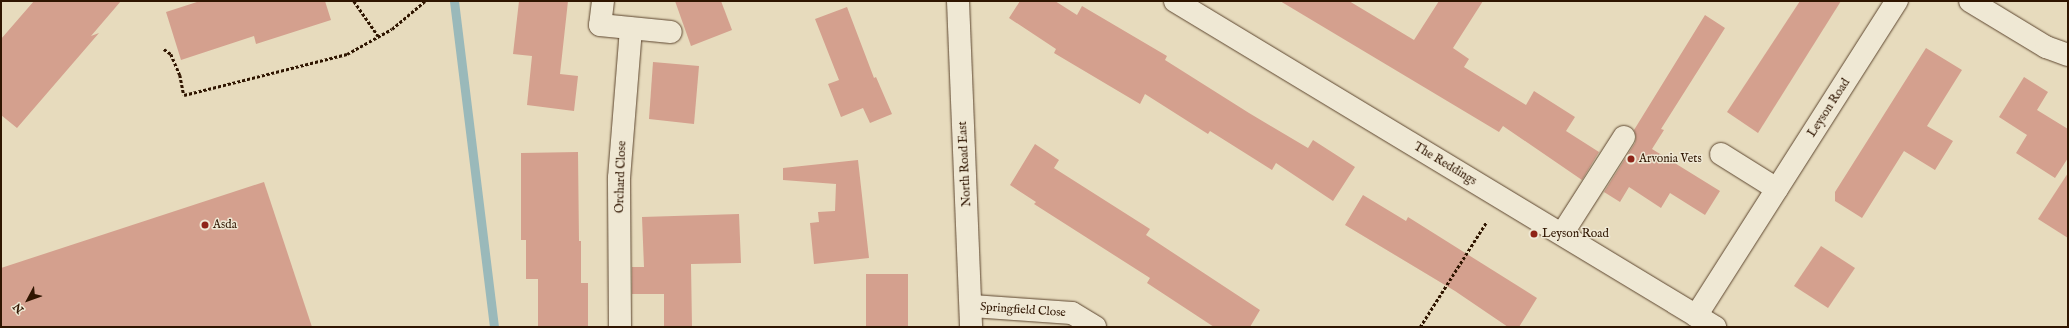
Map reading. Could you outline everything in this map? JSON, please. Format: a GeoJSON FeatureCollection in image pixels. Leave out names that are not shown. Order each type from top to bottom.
{"type":"FeatureCollection","features":[{"type":"Feature","properties":{"kind":"street"},"geometry":{"type":"LineString","coordinates":[[603,1],[600,24],[671,32]]}},
{"type":"Feature","properties":{"kind":"street","name":"North Road East"},"geometry":{"type":"LineString","coordinates":[[958,1],[972,306],[971,327]]}},
{"type":"Feature","properties":{"kind":"street","name":"The Reddings"},"geometry":{"type":"LineString","coordinates":[[1175,1],[1715,327]]}},
{"type":"Feature","properties":{"kind":"street","name":"Leyson Road"},"geometry":{"type":"LineString","coordinates":[[1696,316],[1897,1]]}},
{"type":"Feature","properties":{"kind":"street"},"geometry":{"type":"LineString","coordinates":[[1970,1],[2046,47],[2068,55]]}},
{"type":"Feature","properties":{"kind":"street","name":"Orchard Close"},"geometry":{"type":"LineString","coordinates":[[620,327],[619,178],[631,28]]}},
{"type":"Feature","properties":{"kind":"street"},"geometry":{"type":"LineString","coordinates":[[1562,234],[1624,137]]}},
{"type":"Feature","properties":{"kind":"street"},"geometry":{"type":"LineString","coordinates":[[1721,154],[1777,190]]}},
{"type":"Feature","properties":{"kind":"street","name":"Springfield Close"},"geometry":{"type":"LineString","coordinates":[[972,306],[1072,313],[1094,327]]}},
{"type":"Feature","properties":{"kind":"path"},"geometry":{"type":"LineString","coordinates":[[354,1],[379,37]]}},
{"type":"Feature","properties":{"kind":"path"},"geometry":{"type":"LineString","coordinates":[[164,49],[171,54],[180,75],[184,95],[347,54],[379,37],[426,1]]}},
{"type":"Feature","properties":{"kind":"path"},"geometry":{"type":"LineString","coordinates":[[1420,327],[1501,199]]}},
{"type":"Feature","properties":{"kind":"building"},"geometry":{"type":"Polygon","coordinates":[[[34,1],[121,1],[91,36],[99,33],[17,128],[1,115],[1,39],[34,1]]]}},
{"type":"Feature","properties":{"kind":"building"},"geometry":{"type":"Polygon","coordinates":[[[200,1],[325,1],[331,20],[256,44],[254,36],[181,60],[166,12],[200,1]]]}},
{"type":"Feature","properties":{"kind":"building"},"geometry":{"type":"Polygon","coordinates":[[[519,1],[568,1],[560,74],[578,76],[574,111],[527,105],[532,56],[513,54],[519,1]]]}},
{"type":"Feature","properties":{"kind":"building"},"geometry":{"type":"Polygon","coordinates":[[[675,1],[721,1],[732,30],[691,46],[675,1]]]}},
{"type":"Feature","properties":{"kind":"building"},"geometry":{"type":"Polygon","coordinates":[[[1020,1],[1055,1],[1077,15],[1082,6],[1167,56],[1165,60],[1308,148],[1313,140],[1355,167],[1333,201],[1276,163],[1272,170],[1210,131],[1208,134],[1145,94],[1140,104],[1054,53],[1056,49],[1009,18],[1020,1]]]}},
{"type":"Feature","properties":{"kind":"building"},"geometry":{"type":"Polygon","coordinates":[[[1280,1],[1349,1],[1414,40],[1439,1],[1483,1],[1453,48],[1469,59],[1464,67],[1526,105],[1534,91],[1575,117],[1566,131],[1599,152],[1582,180],[1503,126],[1499,132],[1280,1]]]}},
{"type":"Feature","properties":{"kind":"building"},"geometry":{"type":"Polygon","coordinates":[[[1800,1],[1841,1],[1758,133],[1727,112],[1800,1]]]}},
{"type":"Feature","properties":{"kind":"building"},"geometry":{"type":"Polygon","coordinates":[[[847,7],[874,78],[876,77],[892,114],[870,123],[863,108],[841,117],[828,84],[839,80],[815,19],[847,7]]]}},
{"type":"Feature","properties":{"kind":"building"},"geometry":{"type":"Polygon","coordinates":[[[1705,15],[1725,28],[1661,129],[1664,130],[1652,149],[1720,191],[1705,215],[1670,193],[1661,208],[1629,187],[1620,202],[1604,192],[1635,143],[1636,137],[1634,130],[1705,15]]]}},
{"type":"Feature","properties":{"kind":"building"},"geometry":{"type":"Polygon","coordinates":[[[1926,48],[1962,70],[1927,126],[1953,141],[1935,170],[1904,151],[1862,218],[1835,201],[1835,192],[1926,48]]]}},
{"type":"Feature","properties":{"kind":"building"},"geometry":{"type":"Polygon","coordinates":[[[653,62],[699,66],[694,124],[649,119],[653,62]]]}},
{"type":"Feature","properties":{"kind":"building"},"geometry":{"type":"Polygon","coordinates":[[[2024,77],[2048,92],[2037,110],[2068,129],[2068,158],[2055,178],[2016,153],[2027,135],[1999,117],[2024,77]]]}},
{"type":"Feature","properties":{"kind":"building"},"geometry":{"type":"Polygon","coordinates":[[[1035,144],[1059,160],[1054,168],[1150,229],[1146,235],[1260,310],[1250,327],[1214,327],[1147,283],[1150,278],[1034,204],[1036,202],[1010,185],[1035,144]]]}},
{"type":"Feature","properties":{"kind":"building"},"geometry":{"type":"Polygon","coordinates":[[[578,152],[581,283],[588,283],[588,327],[538,327],[538,279],[526,279],[526,240],[521,240],[521,153],[578,152]]]}},
{"type":"Feature","properties":{"kind":"building"},"geometry":{"type":"Polygon","coordinates":[[[858,160],[869,258],[814,264],[810,223],[819,222],[818,212],[835,211],[836,184],[783,180],[783,168],[858,160]]]}},
{"type":"Feature","properties":{"kind":"building"},"geometry":{"type":"Polygon","coordinates":[[[2068,173],[2068,238],[2038,219],[2068,173]]]}},
{"type":"Feature","properties":{"kind":"building","name":"Asda"},"geometry":{"type":"Polygon","coordinates":[[[264,182],[312,327],[1,327],[1,268],[264,182]]]}},
{"type":"Feature","properties":{"kind":"building"},"geometry":{"type":"Polygon","coordinates":[[[1363,195],[1406,221],[1408,217],[1537,298],[1519,327],[1508,327],[1455,291],[1345,225],[1363,195]]]}},
{"type":"Feature","properties":{"kind":"building"},"geometry":{"type":"Polygon","coordinates":[[[739,214],[741,263],[691,264],[692,327],[664,327],[664,294],[632,294],[632,267],[644,267],[642,217],[739,214]]]}},
{"type":"Feature","properties":{"kind":"building"},"geometry":{"type":"Polygon","coordinates":[[[1821,246],[1855,268],[1828,308],[1794,286],[1821,246]]]}},
{"type":"Feature","properties":{"kind":"building"},"geometry":{"type":"Polygon","coordinates":[[[866,274],[908,274],[908,327],[866,327],[866,274]]]}},
{"type":"Feature","properties":{"kind":"waterway"},"geometry":{"type":"LineString","coordinates":[[454,1],[494,327]]}},
{"type":"Feature","properties":{"kind":"place","name":"Arvonia Vets"},"geometry":{"type":"Point","coordinates":[1631,159]}},
{"type":"Feature","properties":{"kind":"place","name":"Asda"},"geometry":{"type":"Point","coordinates":[205,225]}},
{"type":"Feature","properties":{"kind":"place","name":"Leyson Road"},"geometry":{"type":"Point","coordinates":[1534,234]}}]}
